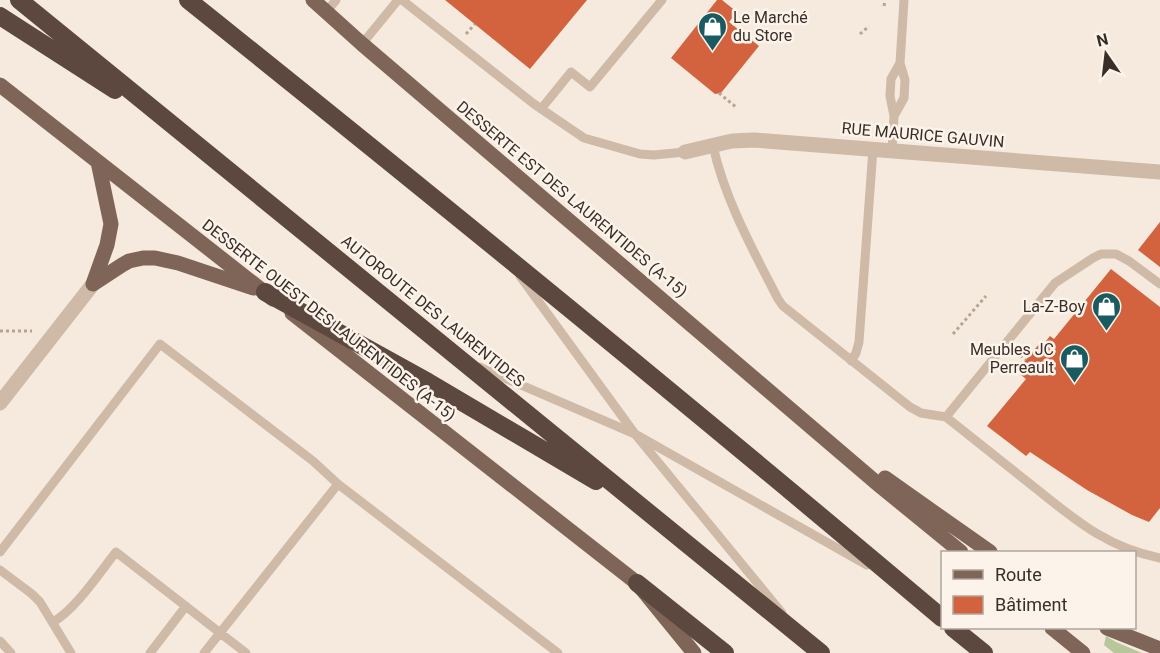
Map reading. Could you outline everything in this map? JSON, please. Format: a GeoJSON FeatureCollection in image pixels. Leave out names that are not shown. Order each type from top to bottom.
{"type":"FeatureCollection","features":[{"type":"Feature","properties":{"kind":"highway","name":"AUTOROUTE DES LAURENTIDES"},"geometry":{"type":"LineString","coordinates":[[19,0],[821,653]]}},
{"type":"Feature","properties":{"kind":"highway"},"geometry":{"type":"LineString","coordinates":[[188,0],[506,257],[817,512],[941,617]]}},
{"type":"Feature","properties":{"kind":"highway"},"geometry":{"type":"LineString","coordinates":[[194,0],[210,18]]}},
{"type":"Feature","properties":{"kind":"highway"},"geometry":{"type":"LineString","coordinates":[[0,16],[195,142]]}},
{"type":"Feature","properties":{"kind":"highway"},"geometry":{"type":"LineString","coordinates":[[265,292],[428,382],[647,511]]}},
{"type":"Feature","properties":{"kind":"highway"},"geometry":{"type":"LineString","coordinates":[[637,583],[725,653]]}},
{"type":"Feature","properties":{"kind":"highway"},"geometry":{"type":"LineString","coordinates":[[955,629],[984,653]]}},
{"type":"Feature","properties":{"kind":"main road","name":"DESSERTE EST DES LAURENTIDES (A-15)"},"geometry":{"type":"LineString","coordinates":[[313,0],[331,6],[362,44],[809,425]]}},
{"type":"Feature","properties":{"kind":"main road","name":"DESSERTE OUEST DES LAURENTIDES (A-15)"},"geometry":{"type":"LineString","coordinates":[[0,85],[637,583],[694,653]]}},
{"type":"Feature","properties":{"kind":"main road"},"geometry":{"type":"LineString","coordinates":[[93,284],[107,245],[111,224],[98,162]]}},
{"type":"Feature","properties":{"kind":"main road"},"geometry":{"type":"LineString","coordinates":[[93,284],[122,265],[136,259],[155,258],[178,263],[265,292]]}},
{"type":"Feature","properties":{"kind":"main road"},"geometry":{"type":"LineString","coordinates":[[809,425],[960,551]]}},
{"type":"Feature","properties":{"kind":"main road"},"geometry":{"type":"LineString","coordinates":[[809,425],[989,551]]}},
{"type":"Feature","properties":{"kind":"main road"},"geometry":{"type":"LineString","coordinates":[[1054,629],[1083,653]]}},
{"type":"Feature","properties":{"kind":"main road"},"geometry":{"type":"LineString","coordinates":[[1112,629],[1160,649]]}},
{"type":"Feature","properties":{"kind":"street","name":"RUE MAURICE GAUVIN"},"geometry":{"type":"LineString","coordinates":[[685,152],[732,141],[754,140],[1160,172]]}},
{"type":"Feature","properties":{"kind":"street"},"geometry":{"type":"LineString","coordinates":[[0,403],[93,284]]}},
{"type":"Feature","properties":{"kind":"lane"},"geometry":{"type":"LineString","coordinates":[[362,44],[400,0],[541,110],[584,138],[646,154],[685,152]]}},
{"type":"Feature","properties":{"kind":"lane"},"geometry":{"type":"LineString","coordinates":[[541,110],[571,72],[591,87],[662,0]]}},
{"type":"Feature","properties":{"kind":"lane"},"geometry":{"type":"LineString","coordinates":[[894,116],[904,98],[905,80],[900,63],[904,0]]}},
{"type":"Feature","properties":{"kind":"lane"},"geometry":{"type":"LineString","coordinates":[[892,150],[894,116],[890,96],[891,79],[900,63]]}},
{"type":"Feature","properties":{"kind":"lane"},"geometry":{"type":"LineString","coordinates":[[713,146],[726,190],[752,249],[778,299],[795,316],[916,410],[946,417],[1093,533],[1134,551]]}},
{"type":"Feature","properties":{"kind":"lane"},"geometry":{"type":"LineString","coordinates":[[851,361],[859,342],[873,149]]}},
{"type":"Feature","properties":{"kind":"lane"},"geometry":{"type":"LineString","coordinates":[[946,417],[1055,283],[1093,258],[1101,254],[1116,254],[1160,284]]}},
{"type":"Feature","properties":{"kind":"lane"},"geometry":{"type":"LineString","coordinates":[[506,257],[635,434],[802,638]]}},
{"type":"Feature","properties":{"kind":"lane"},"geometry":{"type":"LineString","coordinates":[[0,552],[160,344],[558,653]]}},
{"type":"Feature","properties":{"kind":"lane"},"geometry":{"type":"LineString","coordinates":[[460,359],[635,434],[901,584]]}},
{"type":"Feature","properties":{"kind":"lane"},"geometry":{"type":"LineString","coordinates":[[204,653],[338,484]]}},
{"type":"Feature","properties":{"kind":"lane"},"geometry":{"type":"LineString","coordinates":[[53,622],[70,609],[116,552],[246,653]]}},
{"type":"Feature","properties":{"kind":"lane"},"geometry":{"type":"LineString","coordinates":[[1136,552],[1160,558]]}},
{"type":"Feature","properties":{"kind":"lane"},"geometry":{"type":"LineString","coordinates":[[0,570],[36,597],[72,653]]}},
{"type":"Feature","properties":{"kind":"lane"},"geometry":{"type":"LineString","coordinates":[[150,653],[186,606]]}},
{"type":"Feature","properties":{"kind":"lane"},"geometry":{"type":"LineString","coordinates":[[0,641],[11,653]]}},
{"type":"Feature","properties":{"kind":"path"},"geometry":{"type":"LineString","coordinates":[[884,6],[885,0]]}},
{"type":"Feature","properties":{"kind":"path"},"geometry":{"type":"LineString","coordinates":[[860,34],[869,26]]}},
{"type":"Feature","properties":{"kind":"path"},"geometry":{"type":"LineString","coordinates":[[719,93],[737,108]]}},
{"type":"Feature","properties":{"kind":"path"},"geometry":{"type":"LineString","coordinates":[[954,334],[986,296]]}},
{"type":"Feature","properties":{"kind":"path"},"geometry":{"type":"LineString","coordinates":[[0,332],[32,331]]}},
{"type":"Feature","properties":{"kind":"path"},"geometry":{"type":"LineString","coordinates":[[1014,350],[1026,360]]}},
{"type":"Feature","properties":{"kind":"green space"},"geometry":{"type":"Polygon","coordinates":[[[1106,636],[1142,653],[1114,653],[1104,645],[1106,636]]]}},
{"type":"Feature","properties":{"kind":"building"},"geometry":{"type":"Polygon","coordinates":[[[445,0],[587,0],[530,69],[445,0]]]}},
{"type":"Feature","properties":{"kind":"building"},"geometry":{"type":"Polygon","coordinates":[[[717,0],[722,0],[737,12],[729,22],[759,46],[721,93],[715,94],[671,58],[717,0]]]}},
{"type":"Feature","properties":{"kind":"building"},"geometry":{"type":"Polygon","coordinates":[[[1160,222],[1160,267],[1138,250],[1160,222]]]}},
{"type":"Feature","properties":{"kind":"building"},"geometry":{"type":"Polygon","coordinates":[[[1111,269],[1160,307],[1160,508],[1149,522],[1087,490],[1030,452],[1026,456],[987,426],[1026,379],[1021,375],[1023,371],[1019,368],[1040,343],[1042,346],[1050,336],[1054,339],[1111,269]]]}},
{"type":"Feature","properties":{"kind":"place","name":"Le Marché du Store"},"geometry":{"type":"Point","coordinates":[712,52]}},
{"type":"Feature","properties":{"kind":"place","name":"La-Z-Boy"},"geometry":{"type":"Point","coordinates":[1106,332]}},
{"type":"Feature","properties":{"kind":"place","name":"Meubles JC Perreault"},"geometry":{"type":"Point","coordinates":[1075,384]}}]}
